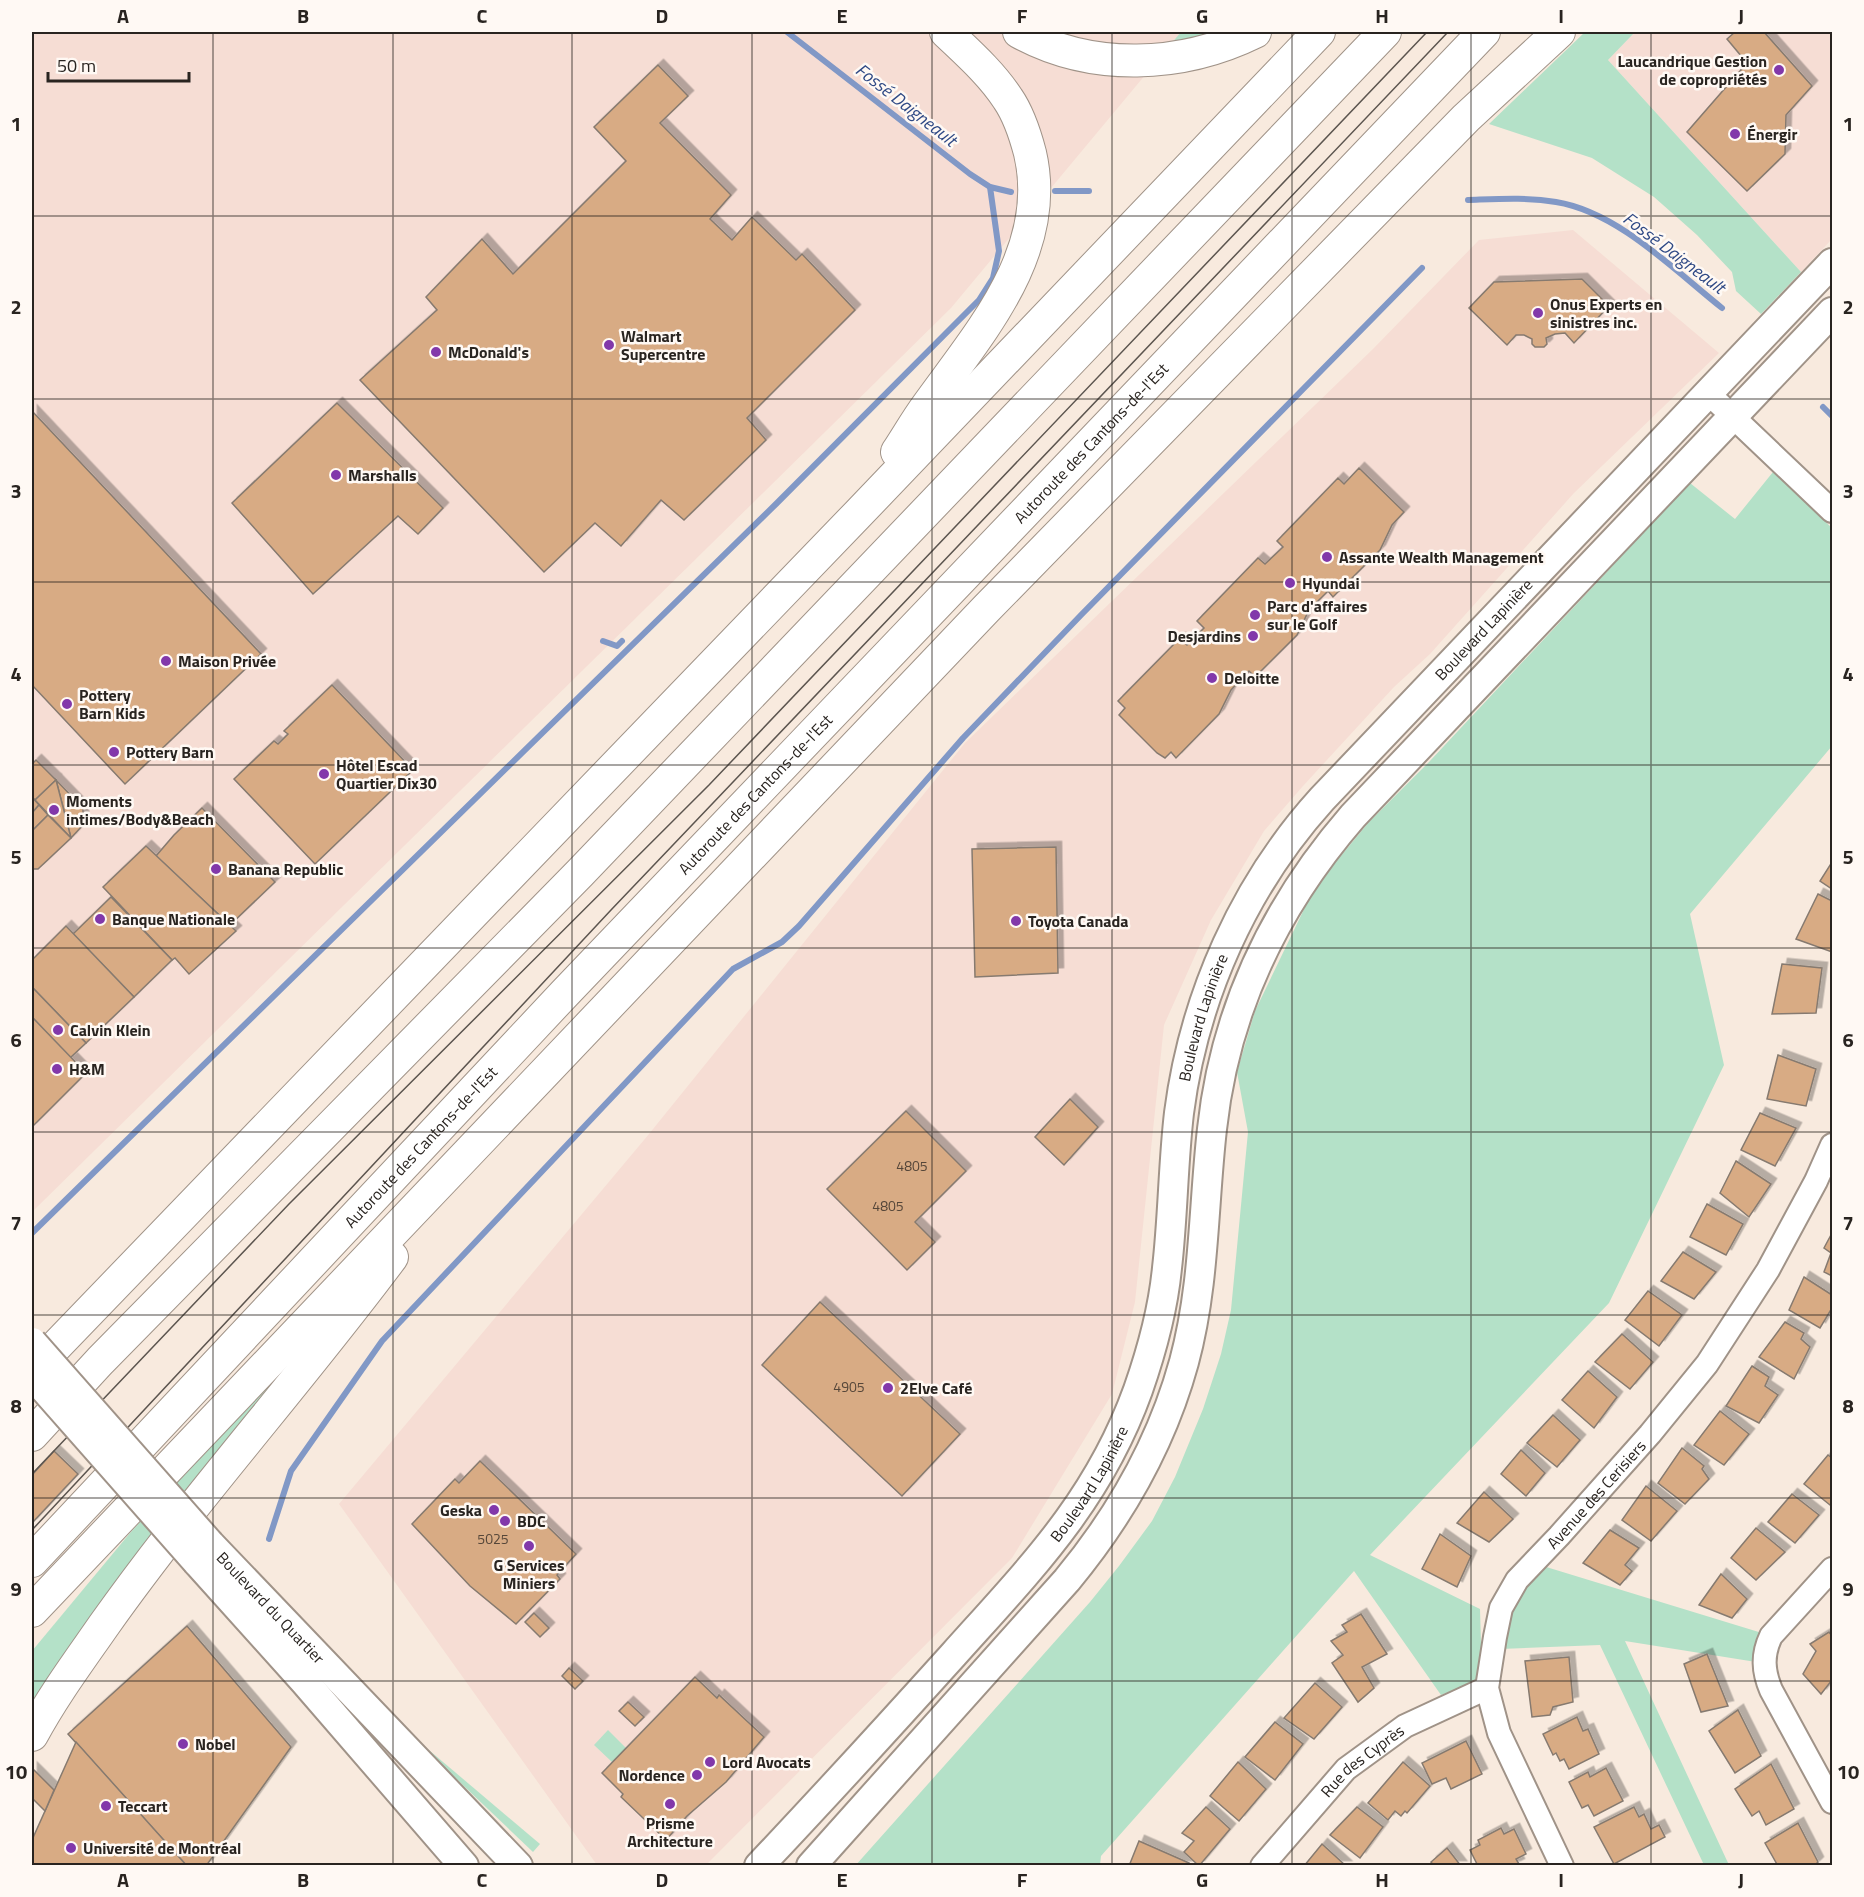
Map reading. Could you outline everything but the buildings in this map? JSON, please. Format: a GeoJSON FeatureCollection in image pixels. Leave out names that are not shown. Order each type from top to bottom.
{"type":"FeatureCollection","features":[{"type":"Feature","properties":{"kind":"highway"},"geometry":{"type":"LineString","coordinates":[[858,514],[926,407],[978,338],[997,307],[1020,261],[1032,220],[1034,189],[1031,160],[1017,117],[1009,100],[989,74],[946,32]]}},
{"type":"Feature","properties":{"kind":"highway"},"geometry":{"type":"LineString","coordinates":[[1019,32],[1076,54],[1134,61],[1172,59],[1189,55],[1225,45],[1255,32]]}},
{"type":"Feature","properties":{"kind":"highway"},"geometry":{"type":"LineString","coordinates":[[32,1373],[1319,32]]}},
{"type":"Feature","properties":{"kind":"highway"},"geometry":{"type":"LineString","coordinates":[[32,1435],[100,1361],[580,873],[1384,32]]}},
{"type":"Feature","properties":{"kind":"highway","name":"Autoroute des Cantons-de-l'Est"},"geometry":{"type":"LineString","coordinates":[[32,1561],[573,984],[1484,32]]}},
{"type":"Feature","properties":{"kind":"highway"},"geometry":{"type":"LineString","coordinates":[[1466,118],[1540,32]]}},
{"type":"Feature","properties":{"kind":"highway"},"geometry":{"type":"LineString","coordinates":[[32,1611],[986,609],[1466,118],[1559,32]]}},
{"type":"Feature","properties":{"kind":"highway"},"geometry":{"type":"LineString","coordinates":[[32,1735],[60,1688],[141,1575],[340,1326],[480,1139]]}},
{"type":"Feature","properties":{"kind":"highway"},"geometry":{"type":"LineString","coordinates":[[32,1620],[58,1584]]}},
{"type":"Feature","properties":{"kind":"main road","name":"Boulevard Lapinière"},"geometry":{"type":"LineString","coordinates":[[759,1866],[896,1719],[1053,1542],[1088,1494],[1114,1446],[1141,1381],[1159,1316],[1168,1263],[1179,1116],[1194,1037],[1209,988],[1224,952],[1251,897],[1272,864],[1293,833],[1322,799],[1833,263]]}},
{"type":"Feature","properties":{"kind":"main road","name":"Boulevard Lapinière"},"geometry":{"type":"LineString","coordinates":[[811,1866],[1067,1580],[1102,1536],[1145,1461],[1179,1380],[1193,1322],[1203,1260],[1212,1128],[1227,1049],[1242,1000],[1258,960],[1296,889],[1353,816],[1833,312]]}},
{"type":"Feature","properties":{"kind":"main road","name":"Boulevard du Quartier"},"geometry":{"type":"LineString","coordinates":[[32,1342],[204,1553],[304,1681],[464,1866]]}},
{"type":"Feature","properties":{"kind":"main road","name":"Boulevard du Quartier"},"geometry":{"type":"LineString","coordinates":[[32,1373],[204,1553],[519,1866]]}},
{"type":"Feature","properties":{"kind":"street"},"geometry":{"type":"LineString","coordinates":[[1709,394],[1833,511]]}},
{"type":"Feature","properties":{"kind":"street","name":"Avenue des Cerisiers"},"geometry":{"type":"LineString","coordinates":[[1562,1866],[1499,1732],[1487,1688],[1501,1608],[1517,1580],[1650,1434],[1707,1364],[1768,1270],[1816,1181],[1833,1144]]}},
{"type":"Feature","properties":{"kind":"street"},"geometry":{"type":"LineString","coordinates":[[1833,1569],[1771,1636],[1766,1647],[1764,1662],[1765,1676],[1771,1690],[1833,1802]]}},
{"type":"Feature","properties":{"kind":"street","name":"Rue des Cyprès"},"geometry":{"type":"LineString","coordinates":[[1262,1866],[1346,1769],[1405,1726],[1487,1688]]}},
{"type":"Feature","properties":{"kind":"shaded area"},"geometry":{"type":"Polygon","coordinates":[[[32,32],[1181,32],[951,308],[32,1212],[32,32]]]}},
{"type":"Feature","properties":{"kind":"shaded area"},"geometry":{"type":"Polygon","coordinates":[[[1635,32],[1832,32],[1832,239],[1801,272],[1608,60],[1635,32]]]}},
{"type":"Feature","properties":{"kind":"shaded area"},"geometry":{"type":"Polygon","coordinates":[[[1573,230],[1719,353],[1574,493],[1430,654],[1394,687],[1303,786],[1264,831],[1211,920],[1164,1025],[1135,1302],[1112,1394],[1012,1558],[706,1865],[597,1865],[339,1504],[649,1134],[965,743],[1373,349],[1479,240],[1573,230]]]}},
{"type":"Feature","properties":{"kind":"green space"},"geometry":{"type":"Polygon","coordinates":[[[1181,32],[1227,32],[1170,45],[1181,32]]]}},
{"type":"Feature","properties":{"kind":"green space"},"geometry":{"type":"Polygon","coordinates":[[[1585,32],[1635,32],[1608,60],[1801,272],[1761,314],[1736,291],[1732,272],[1697,235],[1654,197],[1592,158],[1489,124],[1585,32]]]}},
{"type":"Feature","properties":{"kind":"green space"},"geometry":{"type":"Polygon","coordinates":[[[1773,472],[1832,528],[1832,746],[1690,914],[1724,1065],[1609,1303],[1370,1555],[1480,1609],[1482,1679],[1441,1695],[1354,1571],[1101,1856],[1100,1865],[855,1866],[1090,1602],[1152,1521],[1175,1477],[1203,1409],[1221,1354],[1231,1310],[1248,1132],[1237,1072],[1255,1011],[1308,901],[1368,823],[1429,762],[1690,483],[1735,519],[1773,472]]]}},
{"type":"Feature","properties":{"kind":"green space"},"geometry":{"type":"Polygon","coordinates":[[[358,1287],[32,1722],[32,1651],[130,1533],[358,1287]]]}},
{"type":"Feature","properties":{"kind":"green space"},"geometry":{"type":"Polygon","coordinates":[[[1543,1566],[1762,1633],[1756,1662],[1625,1641],[1729,1865],[1704,1865],[1600,1645],[1500,1649],[1511,1608],[1521,1588],[1543,1566]]]}},
{"type":"Feature","properties":{"kind":"green space"},"geometry":{"type":"Polygon","coordinates":[[[404,1729],[540,1844],[533,1852],[404,1729]]]}},
{"type":"Feature","properties":{"kind":"green space"},"geometry":{"type":"Polygon","coordinates":[[[608,1730],[626,1748],[612,1762],[594,1745],[608,1730]]]}},
{"type":"Feature","properties":{"kind":"waterway","name":"Fossé Daigneault"},"geometry":{"type":"LineString","coordinates":[[787,32],[970,174],[990,187],[1011,192]]}},
{"type":"Feature","properties":{"kind":"waterway"},"geometry":{"type":"LineString","coordinates":[[32,1233],[776,504],[979,300],[993,278],[999,251],[990,187]]}},
{"type":"Feature","properties":{"kind":"waterway","name":"Fossé Daigneault"},"geometry":{"type":"LineString","coordinates":[[1055,191],[1089,191]]}},
{"type":"Feature","properties":{"kind":"waterway","name":"Fossé Daigneault"},"geometry":{"type":"LineString","coordinates":[[1468,200],[1534,199],[1579,208],[1601,217],[1644,244],[1722,308]]}},
{"type":"Feature","properties":{"kind":"waterway"},"geometry":{"type":"LineString","coordinates":[[269,1539],[291,1471],[382,1341],[733,969],[782,942],[799,926],[963,738],[1422,268]]}},
{"type":"Feature","properties":{"kind":"waterway","name":"Fossé Daigneault"},"geometry":{"type":"LineString","coordinates":[[1823,407],[1832,416]]}},
{"type":"Feature","properties":{"kind":"waterway","name":"Fossé Daigneault"},"geometry":{"type":"LineString","coordinates":[[603,641],[617,646],[622,641]]}},
{"type":"Feature","properties":{"kind":"tram line"},"geometry":{"type":"LineString","coordinates":[[32,1474],[289,1204],[709,785],[1427,32]]}},
{"type":"Feature","properties":{"kind":"tram line"},"geometry":{"type":"LineString","coordinates":[[32,1530],[611,910],[1448,32]]}},
{"type":"Feature","properties":{"kind":"place","name":"Laucandrique Gestion de copropriétés"},"geometry":{"type":"Point","coordinates":[1779,70]}},
{"type":"Feature","properties":{"kind":"place","name":"Énergir"},"geometry":{"type":"Point","coordinates":[1735,134]}},
{"type":"Feature","properties":{"kind":"place","name":"Onus Experts en sinistres inc."},"geometry":{"type":"Point","coordinates":[1538,313]}},
{"type":"Feature","properties":{"kind":"place","name":"Walmart Supercentre"},"geometry":{"type":"Point","coordinates":[609,345]}},
{"type":"Feature","properties":{"kind":"place","name":"McDonald's"},"geometry":{"type":"Point","coordinates":[436,352]}},
{"type":"Feature","properties":{"kind":"place","name":"Marshalls"},"geometry":{"type":"Point","coordinates":[336,475]}},
{"type":"Feature","properties":{"kind":"place","name":"Assante Wealth Management"},"geometry":{"type":"Point","coordinates":[1327,557]}},
{"type":"Feature","properties":{"kind":"place","name":"Hyundai"},"geometry":{"type":"Point","coordinates":[1290,583]}},
{"type":"Feature","properties":{"kind":"place","name":"Parc d'affaires sur le Golf"},"geometry":{"type":"Point","coordinates":[1255,615]}},
{"type":"Feature","properties":{"kind":"place","name":"Desjardins"},"geometry":{"type":"Point","coordinates":[1253,636]}},
{"type":"Feature","properties":{"kind":"place","name":"Maison Privée"},"geometry":{"type":"Point","coordinates":[166,661]}},
{"type":"Feature","properties":{"kind":"place","name":"Deloitte"},"geometry":{"type":"Point","coordinates":[1212,678]}},
{"type":"Feature","properties":{"kind":"place","name":"Pottery Barn Kids"},"geometry":{"type":"Point","coordinates":[67,704]}},
{"type":"Feature","properties":{"kind":"place","name":"Pottery Barn"},"geometry":{"type":"Point","coordinates":[114,752]}},
{"type":"Feature","properties":{"kind":"place","name":"Hôtel Escad Quartier Dix30"},"geometry":{"type":"Point","coordinates":[324,774]}},
{"type":"Feature","properties":{"kind":"place","name":"Moments intimes/Body&Beach"},"geometry":{"type":"Point","coordinates":[54,810]}},
{"type":"Feature","properties":{"kind":"place","name":"Banana Republic"},"geometry":{"type":"Point","coordinates":[216,869]}},
{"type":"Feature","properties":{"kind":"place","name":"Banque Nationale"},"geometry":{"type":"Point","coordinates":[100,919]}},
{"type":"Feature","properties":{"kind":"place","name":"Toyota Canada"},"geometry":{"type":"Point","coordinates":[1016,921]}},
{"type":"Feature","properties":{"kind":"place","name":"Calvin Klein"},"geometry":{"type":"Point","coordinates":[58,1030]}},
{"type":"Feature","properties":{"kind":"place","name":"H&M"},"geometry":{"type":"Point","coordinates":[57,1069]}},
{"type":"Feature","properties":{"kind":"place","name":"2Elve Café"},"geometry":{"type":"Point","coordinates":[888,1388]}},
{"type":"Feature","properties":{"kind":"place","name":"Geska"},"geometry":{"type":"Point","coordinates":[494,1510]}},
{"type":"Feature","properties":{"kind":"place","name":"BDC"},"geometry":{"type":"Point","coordinates":[505,1521]}},
{"type":"Feature","properties":{"kind":"place","name":"G Services Miniers"},"geometry":{"type":"Point","coordinates":[529,1546]}},
{"type":"Feature","properties":{"kind":"place","name":"Nobel"},"geometry":{"type":"Point","coordinates":[183,1744]}},
{"type":"Feature","properties":{"kind":"place","name":"Lord Avocats"},"geometry":{"type":"Point","coordinates":[710,1762]}},
{"type":"Feature","properties":{"kind":"place","name":"Nordence"},"geometry":{"type":"Point","coordinates":[697,1775]}},
{"type":"Feature","properties":{"kind":"place","name":"Prisme Architecture"},"geometry":{"type":"Point","coordinates":[670,1804]}},
{"type":"Feature","properties":{"kind":"place","name":"Teccart"},"geometry":{"type":"Point","coordinates":[106,1806]}},
{"type":"Feature","properties":{"kind":"place","name":"Université de Montréal"},"geometry":{"type":"Point","coordinates":[71,1848]}}]}
